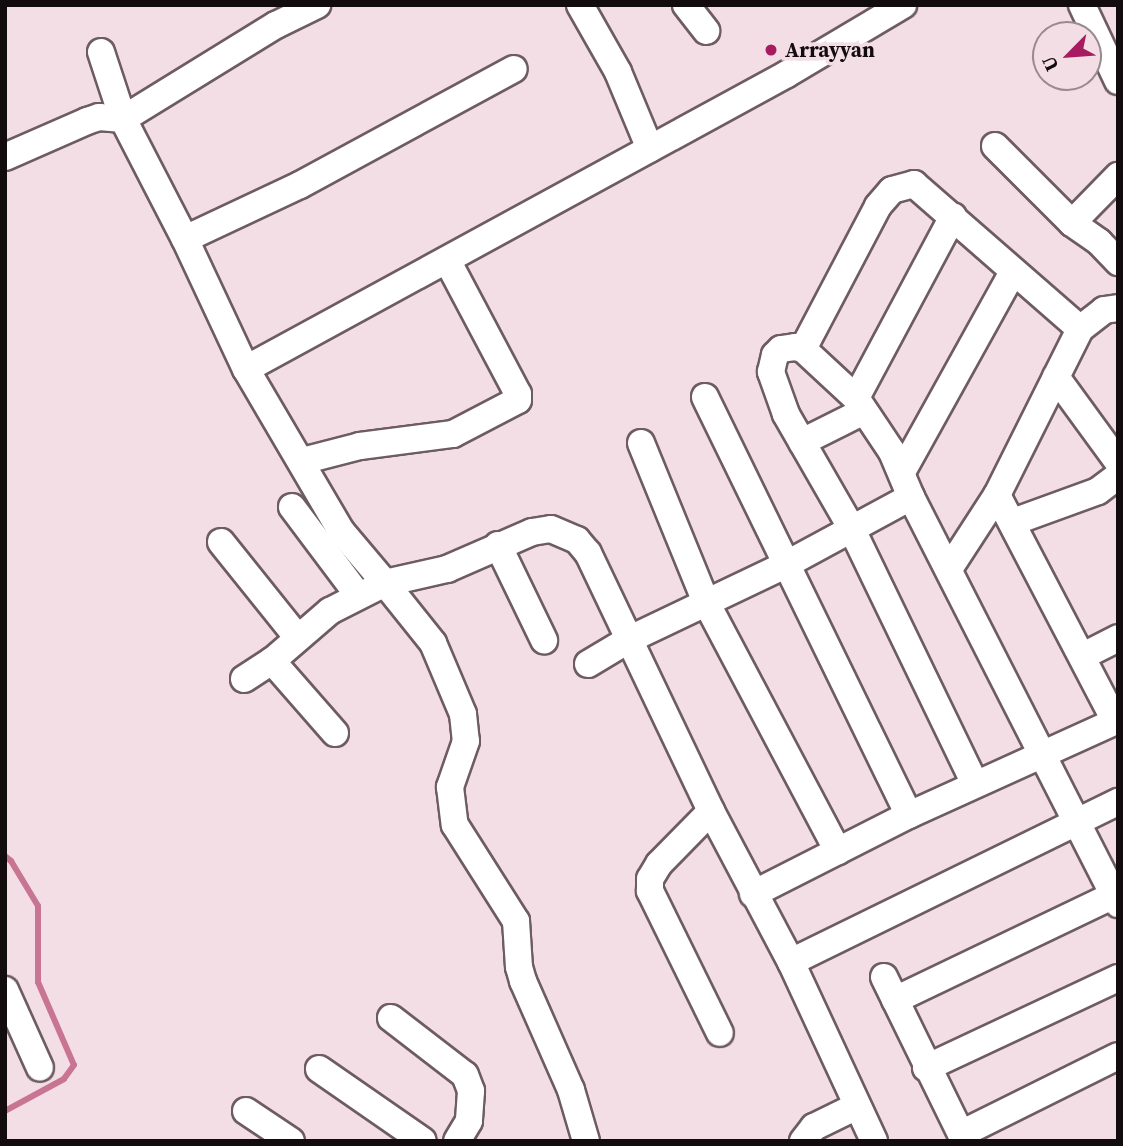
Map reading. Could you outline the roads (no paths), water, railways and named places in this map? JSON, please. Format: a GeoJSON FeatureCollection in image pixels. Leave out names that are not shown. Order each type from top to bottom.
{"type":"FeatureCollection","features":[{"type":"Feature","properties":{"kind":"street"},"geometry":{"type":"LineString","coordinates":[[5,157],[99,117],[123,119],[276,25],[317,5]]}},
{"type":"Feature","properties":{"kind":"street"},"geometry":{"type":"LineString","coordinates":[[580,5],[618,72],[650,149]]}},
{"type":"Feature","properties":{"kind":"street"},"geometry":{"type":"LineString","coordinates":[[686,5],[706,31]]}},
{"type":"Feature","properties":{"kind":"street"},"geometry":{"type":"LineString","coordinates":[[246,369],[447,262],[787,74],[903,5]]}},
{"type":"Feature","properties":{"kind":"street"},"geometry":{"type":"LineString","coordinates":[[1082,5],[1117,79]]}},
{"type":"Feature","properties":{"kind":"street"},"geometry":{"type":"LineString","coordinates":[[101,52],[123,119],[185,239],[246,369],[341,531],[433,643],[463,714],[466,741],[450,787],[455,825],[516,921],[521,974],[571,1090],[586,1141]]}},
{"type":"Feature","properties":{"kind":"street"},"geometry":{"type":"LineString","coordinates":[[185,239],[300,185],[514,69]]}},
{"type":"Feature","properties":{"kind":"street"},"geometry":{"type":"LineString","coordinates":[[995,146],[1072,223],[1099,242],[1118,262]]}},
{"type":"Feature","properties":{"kind":"street"},"geometry":{"type":"LineString","coordinates":[[1072,223],[1118,176]]}},
{"type":"Feature","properties":{"kind":"street"},"geometry":{"type":"LineString","coordinates":[[803,349],[878,206],[892,190],[914,184],[1080,329]]}},
{"type":"Feature","properties":{"kind":"street"},"geometry":{"type":"LineString","coordinates":[[802,442],[860,404],[953,216]]}},
{"type":"Feature","properties":{"kind":"street"},"geometry":{"type":"LineString","coordinates":[[302,461],[360,446],[453,434],[517,400],[518,394],[447,262]]}},
{"type":"Feature","properties":{"kind":"street"},"geometry":{"type":"LineString","coordinates":[[902,472],[1013,272]]}},
{"type":"Feature","properties":{"kind":"street"},"geometry":{"type":"LineString","coordinates":[[949,569],[997,495],[1080,329],[1116,301]]}},
{"type":"Feature","properties":{"kind":"street"},"geometry":{"type":"LineString","coordinates":[[975,784],[852,528],[786,414],[771,372],[775,355],[780,349],[795,346],[803,349],[860,404],[902,472],[911,497],[1116,898],[890,989],[926,1068],[963,1137],[1118,1056]]}},
{"type":"Feature","properties":{"kind":"street"},"geometry":{"type":"LineString","coordinates":[[1056,377],[1118,463]]}},
{"type":"Feature","properties":{"kind":"street"},"geometry":{"type":"LineString","coordinates":[[705,397],[909,815]]}},
{"type":"Feature","properties":{"kind":"street"},"geometry":{"type":"LineString","coordinates":[[641,443],[706,602],[838,851]]}},
{"type":"Feature","properties":{"kind":"street"},"geometry":{"type":"LineString","coordinates":[[1013,522],[1098,491],[1118,476]]}},
{"type":"Feature","properties":{"kind":"street"},"geometry":{"type":"LineString","coordinates":[[753,894],[909,815],[1117,720],[997,495]]}},
{"type":"Feature","properties":{"kind":"street"},"geometry":{"type":"LineString","coordinates":[[589,664],[628,640],[787,564],[911,497]]}},
{"type":"Feature","properties":{"kind":"street"},"geometry":{"type":"LineString","coordinates":[[292,507],[358,595]]}},
{"type":"Feature","properties":{"kind":"street"},"geometry":{"type":"LineString","coordinates":[[244,678],[272,661],[330,611],[385,583],[447,569],[532,531],[551,529],[577,540],[588,553],[711,811],[791,962],[874,1141]]}},
{"type":"Feature","properties":{"kind":"street"},"geometry":{"type":"LineString","coordinates":[[220,542],[297,638]]}},
{"type":"Feature","properties":{"kind":"street"},"geometry":{"type":"LineString","coordinates":[[498,545],[544,640]]}},
{"type":"Feature","properties":{"kind":"street"},"geometry":{"type":"LineString","coordinates":[[1083,656],[1118,638]]}},
{"type":"Feature","properties":{"kind":"street"},"geometry":{"type":"LineString","coordinates":[[272,661],[335,733]]}},
{"type":"Feature","properties":{"kind":"street"},"geometry":{"type":"LineString","coordinates":[[791,962],[1076,820],[1118,802]]}},
{"type":"Feature","properties":{"kind":"street"},"geometry":{"type":"LineString","coordinates":[[711,811],[659,864],[650,879],[650,891],[720,1033]]}},
{"type":"Feature","properties":{"kind":"street"},"geometry":{"type":"LineString","coordinates":[[926,1068],[1118,978]]}},
{"type":"Feature","properties":{"kind":"street"},"geometry":{"type":"LineString","coordinates":[[5,990],[40,1068]]}},
{"type":"Feature","properties":{"kind":"street"},"geometry":{"type":"LineString","coordinates":[[391,1018],[465,1075],[471,1091],[469,1121],[457,1141]]}},
{"type":"Feature","properties":{"kind":"street"},"geometry":{"type":"LineString","coordinates":[[319,1069],[423,1141]]}},
{"type":"Feature","properties":{"kind":"street"},"geometry":{"type":"LineString","coordinates":[[803,1141],[814,1127],[857,1106]]}},
{"type":"Feature","properties":{"kind":"street"},"geometry":{"type":"LineString","coordinates":[[246,1111],[291,1141]]}},
{"type":"Feature","properties":{"kind":"waterway"},"geometry":{"type":"LineString","coordinates":[[5,856],[11,861],[38,906],[38,982],[74,1065],[64,1079],[5,1111]]}},
{"type":"Feature","properties":{"kind":"place","name":"Arrayyan"},"geometry":{"type":"Point","coordinates":[771,50]}}]}
